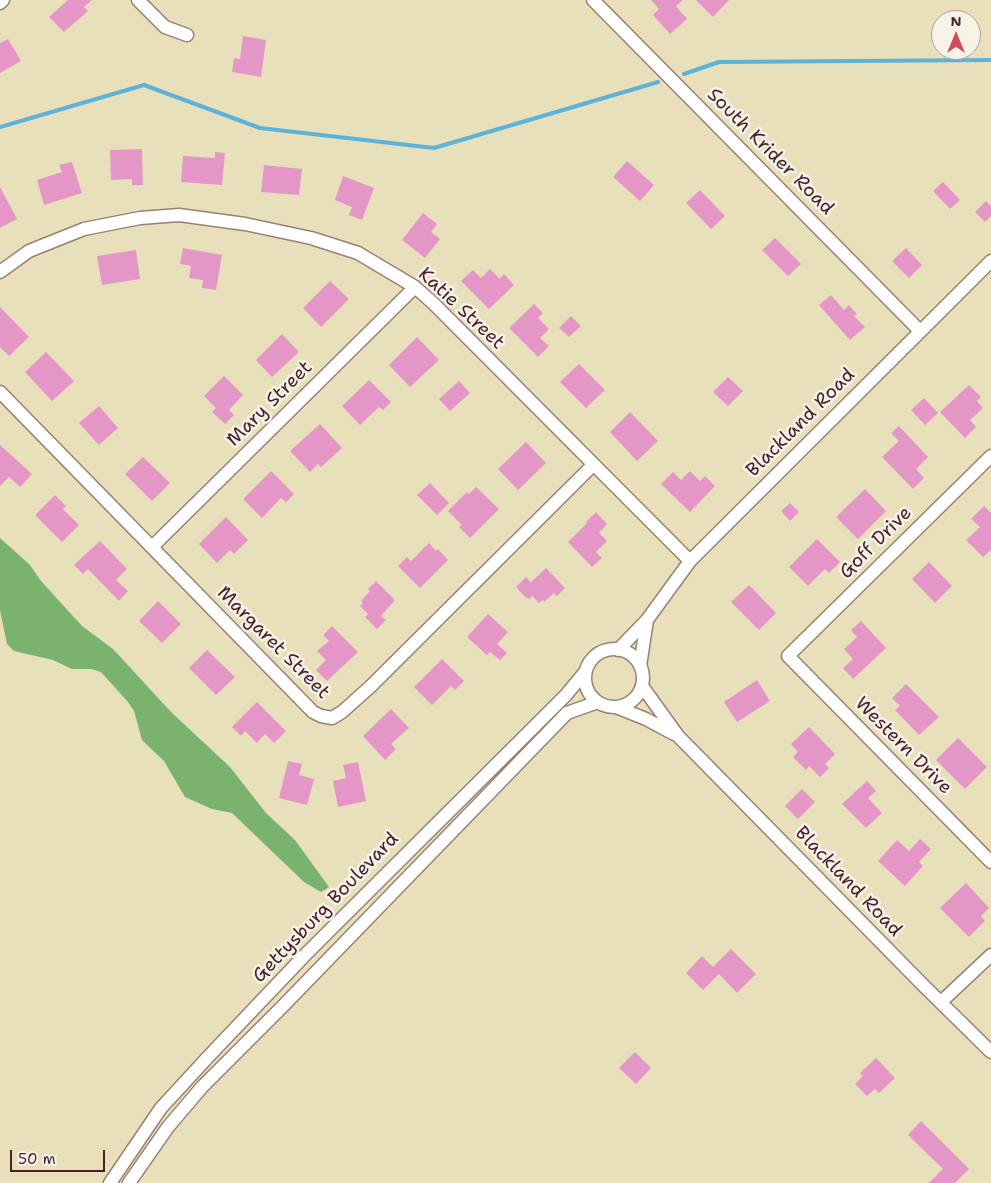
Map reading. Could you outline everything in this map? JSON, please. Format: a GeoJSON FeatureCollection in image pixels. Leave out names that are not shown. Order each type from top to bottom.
{"type":"FeatureCollection","features":[{"type":"Feature","properties":{"kind":"street"},"geometry":{"type":"LineString","coordinates":[[0,3],[3,0]]}},
{"type":"Feature","properties":{"kind":"street"},"geometry":{"type":"LineString","coordinates":[[138,0],[165,27],[187,34]]}},
{"type":"Feature","properties":{"kind":"street","name":"South Krider Road"},"geometry":{"type":"LineString","coordinates":[[593,0],[920,331]]}},
{"type":"Feature","properties":{"kind":"street","name":"Katie Street"},"geometry":{"type":"LineString","coordinates":[[0,272],[29,252],[84,229],[140,218],[179,215],[245,224],[311,238],[358,253],[415,287],[433,303],[690,561]]}},
{"type":"Feature","properties":{"kind":"street","name":"Blackland Road"},"geometry":{"type":"LineString","coordinates":[[618,650],[647,620],[690,561],[991,261]]}},
{"type":"Feature","properties":{"kind":"street","name":"Mary Street"},"geometry":{"type":"LineString","coordinates":[[152,547],[415,287]]}},
{"type":"Feature","properties":{"kind":"street","name":"Margaret Street"},"geometry":{"type":"LineString","coordinates":[[0,392],[313,712],[332,718],[342,712],[370,687],[593,465]]}},
{"type":"Feature","properties":{"kind":"street","name":"Goff Drive"},"geometry":{"type":"LineString","coordinates":[[788,656],[991,456]]}},
{"type":"Feature","properties":{"kind":"street","name":"Blackland Road"},"geometry":{"type":"LineString","coordinates":[[640,666],[647,620]]}},
{"type":"Feature","properties":{"kind":"street"},"geometry":{"type":"LineString","coordinates":[[618,650],[631,655],[640,666],[643,680],[642,686],[636,698],[629,704],[610,707],[593,699],[588,691],[585,682],[585,672],[595,656],[603,651],[618,650]]}},
{"type":"Feature","properties":{"kind":"street","name":"Western Drive"},"geometry":{"type":"LineString","coordinates":[[788,656],[991,862]]}},
{"type":"Feature","properties":{"kind":"street","name":"Gettysburg Boulevard"},"geometry":{"type":"LineString","coordinates":[[110,1183],[160,1108],[290,971],[566,695],[585,672]]}},
{"type":"Feature","properties":{"kind":"street","name":"Blackland Road"},"geometry":{"type":"LineString","coordinates":[[642,686],[678,736],[991,1052]]}},
{"type":"Feature","properties":{"kind":"street","name":"Gettysburg Boulevard"},"geometry":{"type":"LineString","coordinates":[[129,1183],[168,1127],[202,1087],[566,713],[598,702]]}},
{"type":"Feature","properties":{"kind":"street","name":"Blackland Road"},"geometry":{"type":"LineString","coordinates":[[616,707],[646,719],[678,736]]}},
{"type":"Feature","properties":{"kind":"street"},"geometry":{"type":"LineString","coordinates":[[941,1002],[991,955]]}},
{"type":"Feature","properties":{"kind":"street"},"geometry":{"type":"LineString","coordinates":[[290,971],[304,984]]}},
{"type":"Feature","properties":{"kind":"street"},"geometry":{"type":"LineString","coordinates":[[217,1047],[229,1059]]}},
{"type":"Feature","properties":{"kind":"green space"},"geometry":{"type":"Polygon","coordinates":[[[0,538],[30,565],[41,581],[82,626],[113,649],[171,712],[230,767],[266,813],[295,840],[329,887],[321,892],[304,882],[232,813],[212,809],[185,797],[164,761],[142,740],[134,711],[128,702],[101,672],[91,669],[72,669],[53,660],[14,651],[7,644],[0,610],[0,538]]]}},
{"type":"Feature","properties":{"kind":"building"},"geometry":{"type":"Polygon","coordinates":[[[68,0],[92,0],[84,7],[88,11],[64,32],[49,17],[68,0]]]}},
{"type":"Feature","properties":{"kind":"building"},"geometry":{"type":"Polygon","coordinates":[[[651,0],[683,0],[676,6],[687,19],[670,34],[653,15],[659,9],[651,0]]]}},
{"type":"Feature","properties":{"kind":"building"},"geometry":{"type":"Polygon","coordinates":[[[696,0],[729,0],[713,17],[696,0]]]}},
{"type":"Feature","properties":{"kind":"building"},"geometry":{"type":"Polygon","coordinates":[[[243,36],[266,40],[261,77],[232,72],[234,58],[240,59],[243,36]]]}},
{"type":"Feature","properties":{"kind":"building"},"geometry":{"type":"Polygon","coordinates":[[[8,39],[21,61],[0,73],[0,43],[8,39]]]}},
{"type":"Feature","properties":{"kind":"building"},"geometry":{"type":"Polygon","coordinates":[[[142,149],[143,185],[132,185],[132,179],[111,180],[110,150],[142,149]]]}},
{"type":"Feature","properties":{"kind":"building"},"geometry":{"type":"Polygon","coordinates":[[[215,152],[225,153],[222,185],[181,182],[183,156],[215,158],[215,152]]]}},
{"type":"Feature","properties":{"kind":"building"},"geometry":{"type":"Polygon","coordinates":[[[627,161],[654,185],[640,201],[613,177],[627,161]]]}},
{"type":"Feature","properties":{"kind":"building"},"geometry":{"type":"Polygon","coordinates":[[[72,162],[82,193],[44,205],[37,180],[62,172],[59,165],[72,162]]]}},
{"type":"Feature","properties":{"kind":"building"},"geometry":{"type":"Polygon","coordinates":[[[264,165],[302,169],[299,195],[261,192],[264,165]]]}},
{"type":"Feature","properties":{"kind":"building"},"geometry":{"type":"Polygon","coordinates":[[[343,176],[374,188],[362,220],[349,215],[352,207],[335,200],[343,176]]]}},
{"type":"Feature","properties":{"kind":"building"},"geometry":{"type":"Polygon","coordinates":[[[943,182],[960,200],[950,209],[933,191],[943,182]]]}},
{"type":"Feature","properties":{"kind":"building"},"geometry":{"type":"Polygon","coordinates":[[[0,187],[17,219],[0,228],[0,187]]]}},
{"type":"Feature","properties":{"kind":"building"},"geometry":{"type":"Polygon","coordinates":[[[700,190],[725,216],[711,229],[686,203],[700,190]]]}},
{"type":"Feature","properties":{"kind":"building"},"geometry":{"type":"Polygon","coordinates":[[[986,201],[991,206],[991,216],[985,222],[975,212],[986,201]]]}},
{"type":"Feature","properties":{"kind":"building"},"geometry":{"type":"Polygon","coordinates":[[[423,213],[437,224],[431,232],[440,239],[425,258],[402,240],[423,213]]]}},
{"type":"Feature","properties":{"kind":"building"},"geometry":{"type":"Polygon","coordinates":[[[775,238],[801,264],[788,276],[762,250],[775,238]]]}},
{"type":"Feature","properties":{"kind":"building"},"geometry":{"type":"Polygon","coordinates":[[[183,248],[222,255],[216,290],[202,288],[203,280],[189,278],[191,266],[180,264],[183,248]]]}},
{"type":"Feature","properties":{"kind":"building"},"geometry":{"type":"Polygon","coordinates":[[[906,248],[922,265],[909,278],[892,261],[906,248]]]}},
{"type":"Feature","properties":{"kind":"building"},"geometry":{"type":"Polygon","coordinates":[[[136,250],[140,279],[102,285],[97,256],[136,250]]]}},
{"type":"Feature","properties":{"kind":"building"},"geometry":{"type":"Polygon","coordinates":[[[490,269],[500,279],[504,274],[514,285],[489,309],[461,281],[473,270],[481,278],[490,269]]]}},
{"type":"Feature","properties":{"kind":"building"},"geometry":{"type":"Polygon","coordinates":[[[330,281],[349,299],[321,327],[303,308],[330,281]]]}},
{"type":"Feature","properties":{"kind":"building"},"geometry":{"type":"Polygon","coordinates":[[[831,295],[844,310],[849,305],[857,314],[854,316],[865,327],[850,340],[819,305],[831,295]]]}},
{"type":"Feature","properties":{"kind":"building"},"geometry":{"type":"Polygon","coordinates":[[[534,304],[543,313],[538,318],[549,329],[540,338],[549,346],[538,357],[509,328],[534,304]]]}},
{"type":"Feature","properties":{"kind":"building"},"geometry":{"type":"Polygon","coordinates":[[[0,307],[29,337],[9,356],[0,347],[0,307]]]}},
{"type":"Feature","properties":{"kind":"building"},"geometry":{"type":"Polygon","coordinates":[[[571,316],[581,326],[569,337],[559,328],[571,316]]]}},
{"type":"Feature","properties":{"kind":"building"},"geometry":{"type":"Polygon","coordinates":[[[282,334],[299,352],[272,377],[256,360],[282,334]]]}},
{"type":"Feature","properties":{"kind":"building"},"geometry":{"type":"Polygon","coordinates":[[[417,337],[439,360],[410,387],[389,365],[417,337]]]}},
{"type":"Feature","properties":{"kind":"building"},"geometry":{"type":"Polygon","coordinates":[[[46,352],[74,381],[52,401],[25,372],[46,352]]]}},
{"type":"Feature","properties":{"kind":"building"},"geometry":{"type":"Polygon","coordinates":[[[579,364],[605,390],[586,408],[560,382],[579,364]]]}},
{"type":"Feature","properties":{"kind":"building"},"geometry":{"type":"Polygon","coordinates":[[[224,376],[243,395],[229,410],[234,415],[225,424],[212,412],[216,408],[204,396],[224,376]]]}},
{"type":"Feature","properties":{"kind":"building"},"geometry":{"type":"Polygon","coordinates":[[[728,377],[743,391],[728,406],[713,392],[728,377]]]}},
{"type":"Feature","properties":{"kind":"building"},"geometry":{"type":"Polygon","coordinates":[[[369,380],[391,402],[383,410],[379,407],[360,425],[342,406],[369,380]]]}},
{"type":"Feature","properties":{"kind":"building"},"geometry":{"type":"Polygon","coordinates":[[[459,381],[470,393],[450,411],[439,399],[459,381]]]}},
{"type":"Feature","properties":{"kind":"building"},"geometry":{"type":"Polygon","coordinates":[[[969,385],[981,397],[977,401],[983,408],[970,420],[976,427],[965,438],[940,412],[969,385]]]}},
{"type":"Feature","properties":{"kind":"building"},"geometry":{"type":"Polygon","coordinates":[[[924,398],[938,413],[925,425],[911,410],[924,398]]]}},
{"type":"Feature","properties":{"kind":"building"},"geometry":{"type":"Polygon","coordinates":[[[99,406],[118,428],[99,445],[79,423],[99,406]]]}},
{"type":"Feature","properties":{"kind":"building"},"geometry":{"type":"Polygon","coordinates":[[[630,412],[658,441],[637,461],[610,432],[630,412]]]}},
{"type":"Feature","properties":{"kind":"building"},"geometry":{"type":"Polygon","coordinates":[[[320,424],[342,448],[321,467],[318,464],[310,472],[290,451],[320,424]]]}},
{"type":"Feature","properties":{"kind":"building"},"geometry":{"type":"Polygon","coordinates":[[[899,426],[928,457],[916,469],[924,478],[913,489],[882,457],[899,441],[891,433],[899,426]]]}},
{"type":"Feature","properties":{"kind":"building"},"geometry":{"type":"Polygon","coordinates":[[[526,442],[546,463],[518,490],[498,469],[526,442]]]}},
{"type":"Feature","properties":{"kind":"building"},"geometry":{"type":"Polygon","coordinates":[[[0,445],[32,474],[20,487],[9,477],[0,486],[0,445]]]}},
{"type":"Feature","properties":{"kind":"building"},"geometry":{"type":"Polygon","coordinates":[[[143,457],[170,483],[152,501],[125,474],[143,457]]]}},
{"type":"Feature","properties":{"kind":"building"},"geometry":{"type":"Polygon","coordinates":[[[271,471],[294,494],[286,502],[281,498],[262,518],[243,499],[271,471]]]}},
{"type":"Feature","properties":{"kind":"building"},"geometry":{"type":"Polygon","coordinates":[[[690,471],[700,481],[705,476],[715,486],[690,512],[661,484],[673,472],[681,480],[690,471]]]}},
{"type":"Feature","properties":{"kind":"building"},"geometry":{"type":"Polygon","coordinates":[[[430,483],[449,503],[437,515],[417,495],[430,483]]]}},
{"type":"Feature","properties":{"kind":"building"},"geometry":{"type":"Polygon","coordinates":[[[476,487],[499,509],[470,538],[459,527],[462,525],[448,511],[467,492],[469,494],[476,487]]]}},
{"type":"Feature","properties":{"kind":"building"},"geometry":{"type":"Polygon","coordinates":[[[865,489],[886,511],[858,539],[836,517],[865,489]]]}},
{"type":"Feature","properties":{"kind":"building"},"geometry":{"type":"Polygon","coordinates":[[[55,495],[66,506],[63,509],[79,525],[62,542],[35,515],[55,495]]]}},
{"type":"Feature","properties":{"kind":"building"},"geometry":{"type":"Polygon","coordinates":[[[790,503],[799,512],[790,521],[781,511],[790,503]]]}},
{"type":"Feature","properties":{"kind":"building"},"geometry":{"type":"Polygon","coordinates":[[[984,506],[991,513],[991,550],[983,557],[966,540],[980,527],[971,519],[984,506]]]}},
{"type":"Feature","properties":{"kind":"building"},"geometry":{"type":"Polygon","coordinates":[[[596,512],[607,524],[599,533],[607,541],[596,552],[602,558],[592,567],[568,542],[596,512]]]}},
{"type":"Feature","properties":{"kind":"building"},"geometry":{"type":"Polygon","coordinates":[[[226,517],[248,540],[234,554],[230,550],[217,563],[199,544],[226,517]]]}},
{"type":"Feature","properties":{"kind":"building"},"geometry":{"type":"Polygon","coordinates":[[[817,539],[840,562],[829,573],[825,569],[808,586],[789,567],[817,539]]]}},
{"type":"Feature","properties":{"kind":"building"},"geometry":{"type":"Polygon","coordinates":[[[100,541],[127,569],[116,580],[128,591],[119,601],[88,569],[83,574],[74,565],[100,541]]]}},
{"type":"Feature","properties":{"kind":"building"},"geometry":{"type":"Polygon","coordinates":[[[429,543],[436,551],[438,549],[448,560],[420,588],[398,566],[407,557],[411,561],[429,543]]]}},
{"type":"Feature","properties":{"kind":"building"},"geometry":{"type":"Polygon","coordinates":[[[929,562],[952,586],[935,603],[912,579],[929,562]]]}},
{"type":"Feature","properties":{"kind":"building"},"geometry":{"type":"Polygon","coordinates":[[[546,568],[565,588],[557,596],[554,593],[544,602],[543,600],[539,603],[532,596],[529,599],[525,597],[516,587],[526,577],[531,582],[546,568]]]}},
{"type":"Feature","properties":{"kind":"building"},"geometry":{"type":"Polygon","coordinates":[[[376,581],[395,600],[381,616],[386,620],[377,629],[365,617],[368,614],[360,606],[363,603],[361,601],[370,591],[368,589],[376,581]]]}},
{"type":"Feature","properties":{"kind":"building"},"geometry":{"type":"Polygon","coordinates":[[[749,585],[776,613],[759,630],[731,602],[749,585]]]}},
{"type":"Feature","properties":{"kind":"building"},"geometry":{"type":"Polygon","coordinates":[[[158,601],[181,624],[162,643],[139,621],[158,601]]]}},
{"type":"Feature","properties":{"kind":"building"},"geometry":{"type":"Polygon","coordinates":[[[488,614],[508,632],[497,644],[507,653],[500,660],[490,652],[487,655],[467,637],[488,614]]]}},
{"type":"Feature","properties":{"kind":"building"},"geometry":{"type":"Polygon","coordinates":[[[861,621],[886,648],[853,679],[843,668],[853,659],[844,649],[857,637],[851,630],[861,621]]]}},
{"type":"Feature","properties":{"kind":"building"},"geometry":{"type":"Polygon","coordinates":[[[332,626],[358,652],[327,681],[316,670],[326,660],[317,651],[329,641],[323,635],[332,626]]]}},
{"type":"Feature","properties":{"kind":"building"},"geometry":{"type":"Polygon","coordinates":[[[207,650],[235,677],[216,695],[189,668],[207,650]]]}},
{"type":"Feature","properties":{"kind":"building"},"geometry":{"type":"Polygon","coordinates":[[[442,659],[464,681],[455,690],[451,686],[432,705],[414,687],[442,659]]]}},
{"type":"Feature","properties":{"kind":"building"},"geometry":{"type":"Polygon","coordinates":[[[757,680],[770,701],[737,722],[724,702],[757,680]]]}},
{"type":"Feature","properties":{"kind":"building"},"geometry":{"type":"Polygon","coordinates":[[[906,684],[939,717],[919,735],[895,710],[900,706],[892,698],[906,684]]]}},
{"type":"Feature","properties":{"kind":"building"},"geometry":{"type":"Polygon","coordinates":[[[257,702],[286,731],[274,743],[265,734],[257,743],[245,731],[241,736],[232,727],[257,702]]]}},
{"type":"Feature","properties":{"kind":"building"},"geometry":{"type":"Polygon","coordinates":[[[391,709],[409,728],[391,744],[396,749],[385,760],[363,736],[391,709]]]}},
{"type":"Feature","properties":{"kind":"building"},"geometry":{"type":"Polygon","coordinates":[[[809,727],[835,754],[825,764],[829,768],[820,777],[809,766],[806,770],[793,757],[798,752],[791,744],[809,727]]]}},
{"type":"Feature","properties":{"kind":"building"},"geometry":{"type":"Polygon","coordinates":[[[958,738],[987,767],[965,789],[936,760],[958,738]]]}},
{"type":"Feature","properties":{"kind":"building"},"geometry":{"type":"Polygon","coordinates":[[[288,761],[302,764],[299,775],[314,779],[307,805],[279,798],[288,761]]]}},
{"type":"Feature","properties":{"kind":"building"},"geometry":{"type":"Polygon","coordinates":[[[358,762],[366,801],[338,807],[333,781],[346,778],[343,765],[358,762]]]}},
{"type":"Feature","properties":{"kind":"building"},"geometry":{"type":"Polygon","coordinates":[[[867,781],[876,791],[868,798],[882,813],[866,828],[842,804],[867,781]]]}},
{"type":"Feature","properties":{"kind":"building"},"geometry":{"type":"Polygon","coordinates":[[[802,789],[815,802],[798,819],[785,806],[802,789]]]}},
{"type":"Feature","properties":{"kind":"building"},"geometry":{"type":"Polygon","coordinates":[[[920,839],[931,849],[919,862],[923,866],[905,886],[878,861],[897,840],[909,851],[920,839]]]}},
{"type":"Feature","properties":{"kind":"building"},"geometry":{"type":"Polygon","coordinates":[[[966,883],[989,908],[981,916],[985,921],[969,937],[940,908],[966,883]]]}},
{"type":"Feature","properties":{"kind":"building"},"geometry":{"type":"Polygon","coordinates":[[[731,949],[756,974],[737,993],[719,974],[703,990],[686,973],[702,956],[713,967],[731,949]]]}},
{"type":"Feature","properties":{"kind":"building"},"geometry":{"type":"Polygon","coordinates":[[[635,1052],[651,1068],[636,1084],[619,1068],[635,1052]]]}},
{"type":"Feature","properties":{"kind":"building"},"geometry":{"type":"Polygon","coordinates":[[[876,1058],[895,1078],[879,1093],[875,1089],[867,1096],[855,1084],[863,1076],[860,1073],[876,1058]]]}},
{"type":"Feature","properties":{"kind":"building"},"geometry":{"type":"Polygon","coordinates":[[[921,1121],[969,1169],[955,1183],[929,1183],[943,1169],[908,1135],[921,1121]]]}},
{"type":"Feature","properties":{"kind":"waterway"},"geometry":{"type":"LineString","coordinates":[[684,74],[719,62],[991,60]]}},
{"type":"Feature","properties":{"kind":"waterway"},"geometry":{"type":"LineString","coordinates":[[0,127],[144,85],[260,128],[434,148],[658,82]]}}]}
